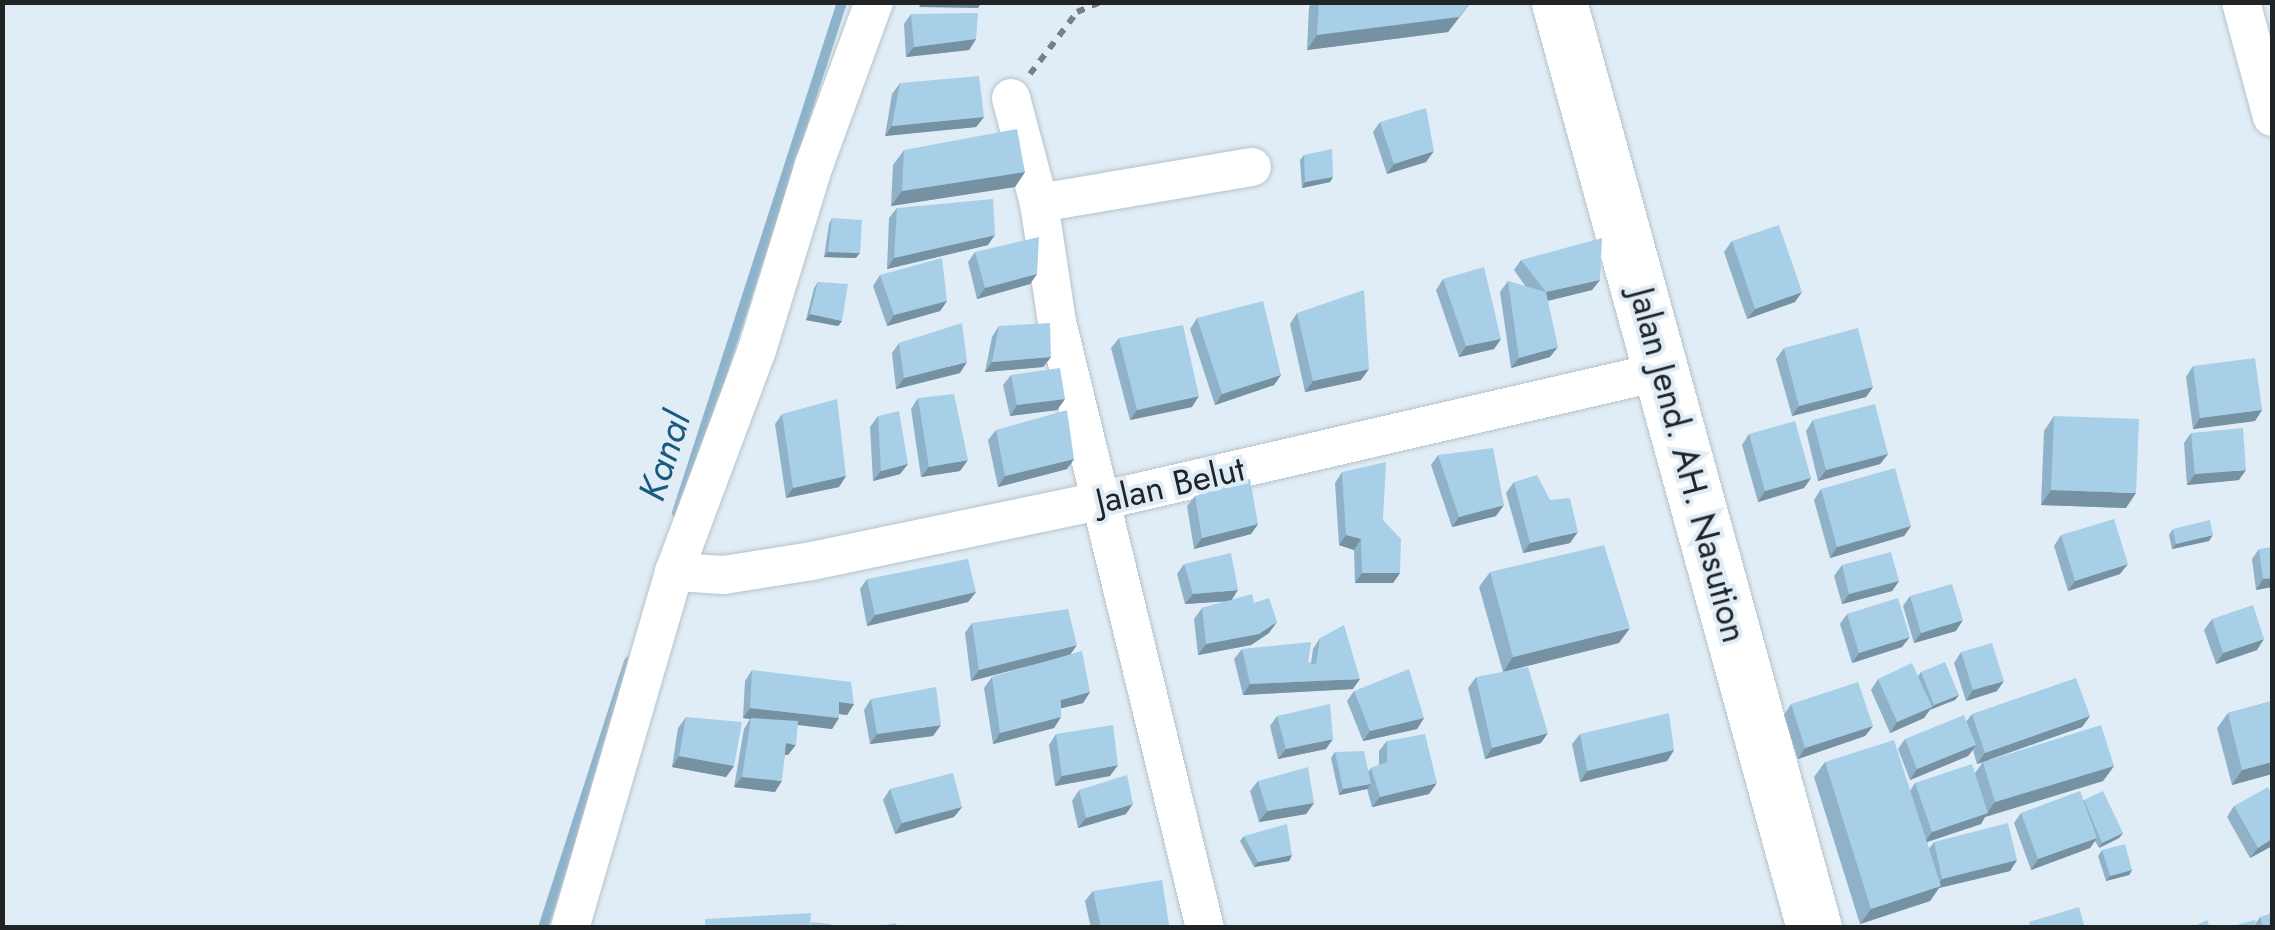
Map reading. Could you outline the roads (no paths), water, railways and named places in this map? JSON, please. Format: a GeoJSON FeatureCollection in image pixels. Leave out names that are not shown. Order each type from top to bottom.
{"type":"FeatureCollection","features":[{"type":"Feature","properties":{"kind":"highway","name":"Jalan Jend. AH. Nasution"},"geometry":{"type":"LineString","coordinates":[[1559,2],[1814,928]]}},
{"type":"Feature","properties":{"kind":"street"},"geometry":{"type":"LineString","coordinates":[[570,928],[674,572],[756,350],[814,165],[874,2]]}},
{"type":"Feature","properties":{"kind":"street"},"geometry":{"type":"LineString","coordinates":[[2241,2],[2272,117]]}},
{"type":"Feature","properties":{"kind":"street"},"geometry":{"type":"LineString","coordinates":[[1011,98],[1039,203],[1058,322],[1205,928]]}},
{"type":"Feature","properties":{"kind":"street"},"geometry":{"type":"LineString","coordinates":[[1039,203],[1252,167]]}},
{"type":"Feature","properties":{"kind":"street","name":"Jalan Belut"},"geometry":{"type":"LineString","coordinates":[[674,572],[724,576],[1100,501],[1663,371]]}},
{"type":"Feature","properties":{"kind":"waterway","name":"Kanal"},"geometry":{"type":"LineString","coordinates":[[677,513],[842,2]]}},
{"type":"Feature","properties":{"kind":"waterway","name":"Kanal"},"geometry":{"type":"LineString","coordinates":[[543,928],[629,662]]}}]}
